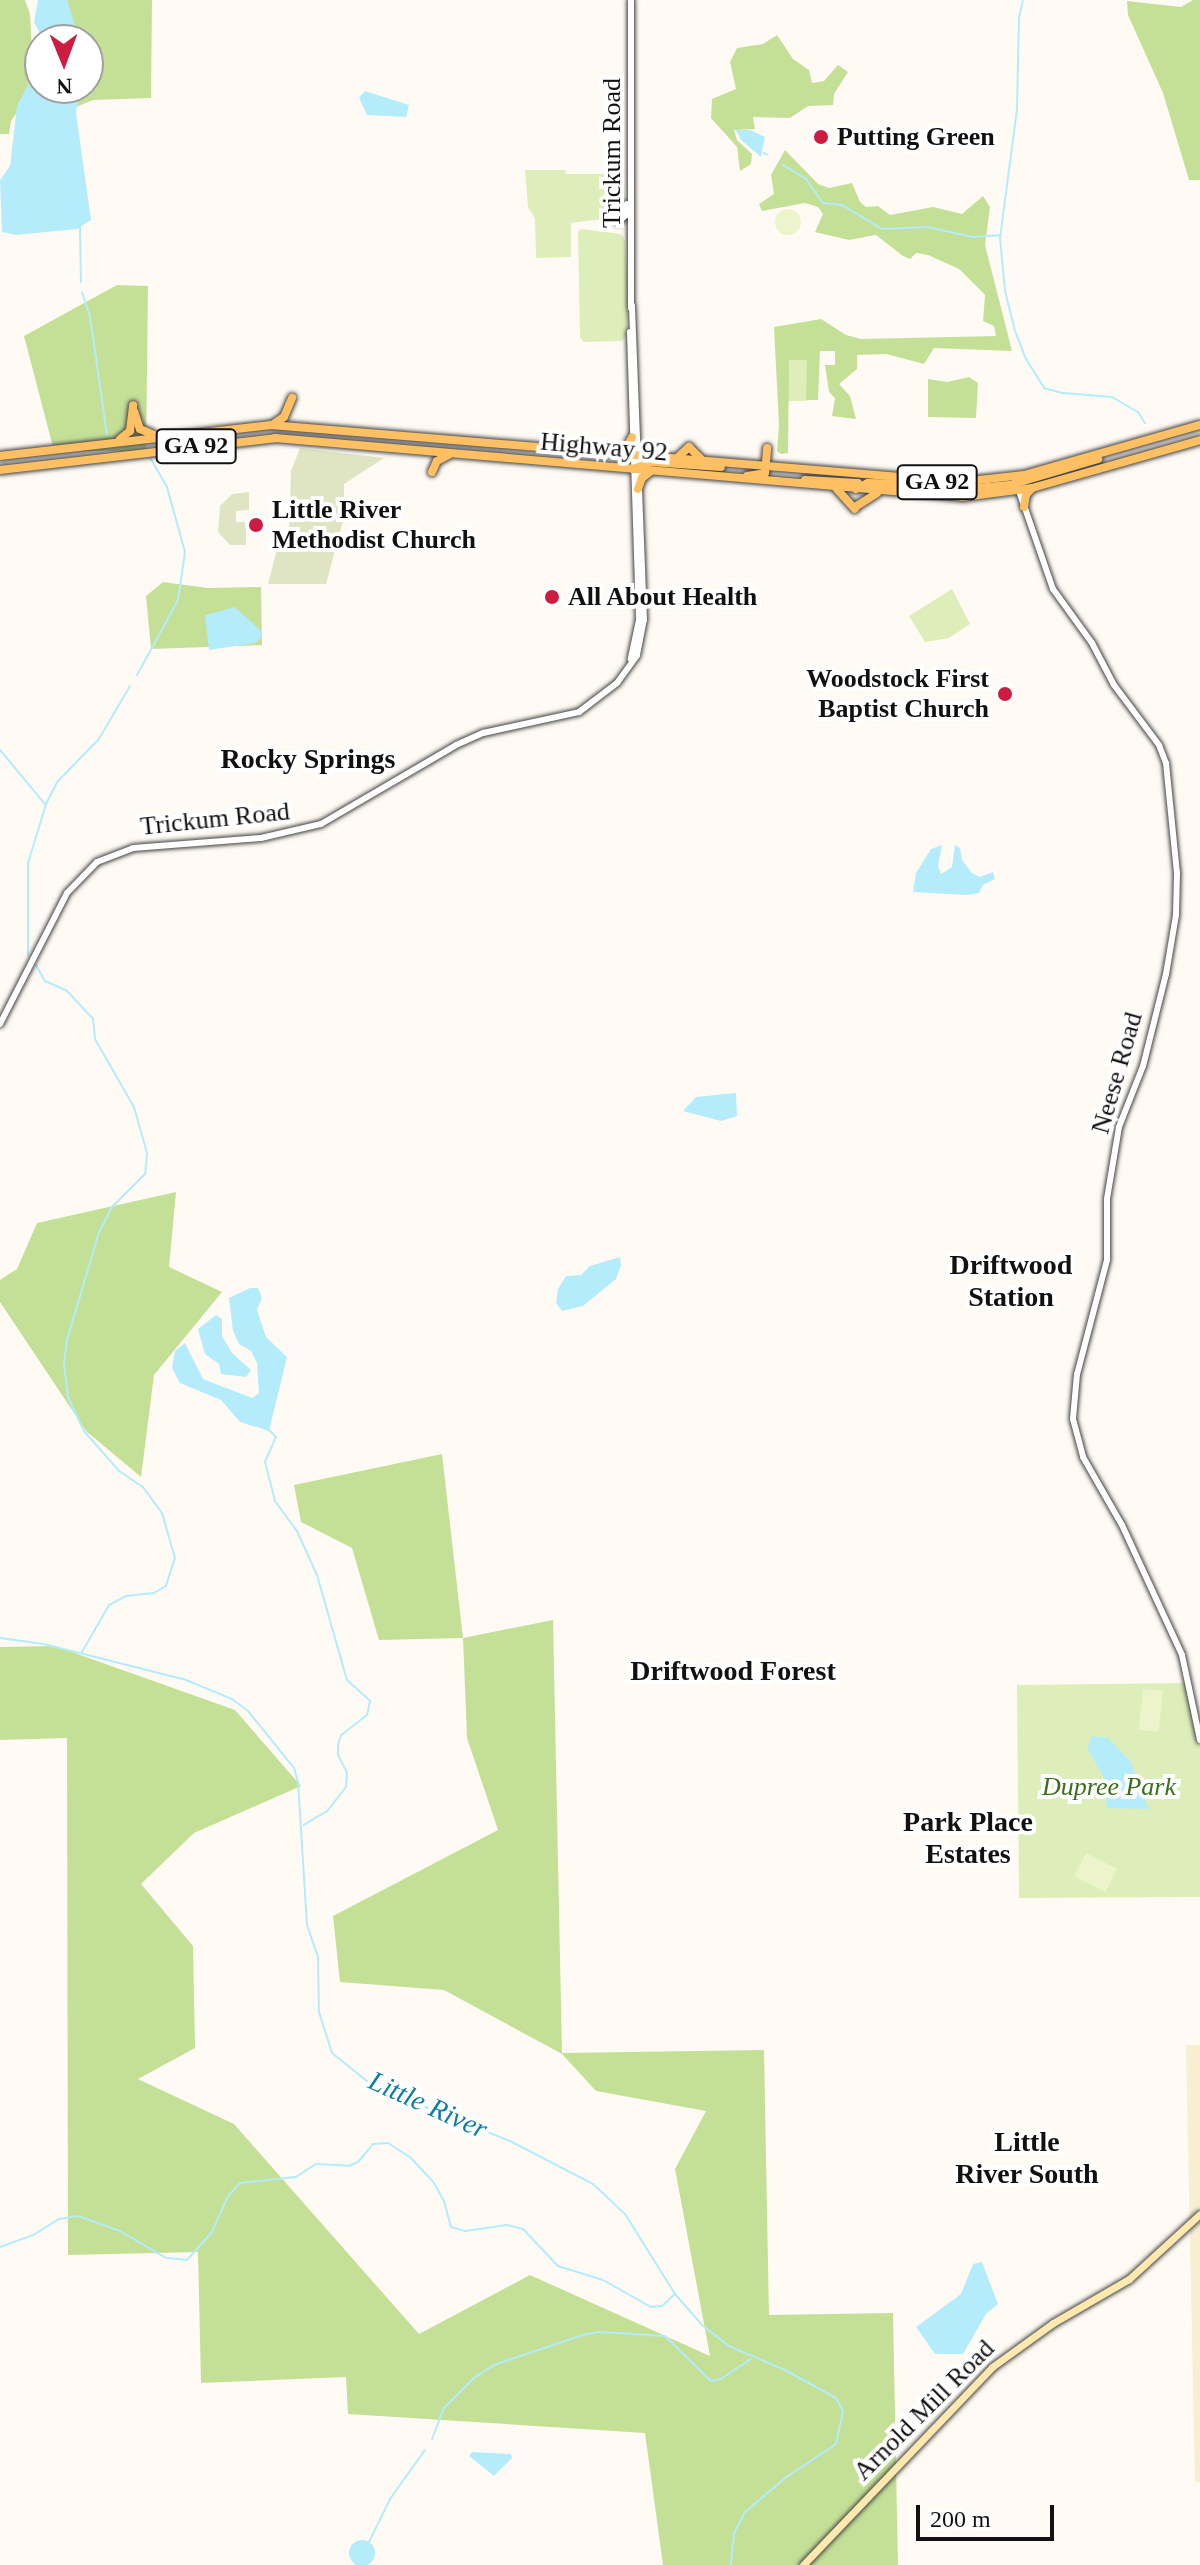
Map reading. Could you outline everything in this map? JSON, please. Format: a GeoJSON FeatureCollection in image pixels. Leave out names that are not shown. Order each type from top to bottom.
{"type":"FeatureCollection","features":[{"type":"Feature","properties":{"kind":"main road"},"geometry":{"type":"LineString","coordinates":[[271,425],[284,417],[292,398]]}},
{"type":"Feature","properties":{"kind":"main road"},"geometry":{"type":"LineString","coordinates":[[114,441],[130,431],[133,405],[140,429],[159,436]]}},
{"type":"Feature","properties":{"kind":"main road","name":"Highway 92"},"geometry":{"type":"LineString","coordinates":[[0,456],[271,425],[613,453],[638,459],[651,471],[831,487],[857,486],[920,495],[963,497],[1004,493],[1017,484]]}},
{"type":"Feature","properties":{"kind":"main road"},"geometry":{"type":"LineString","coordinates":[[920,495],[1017,484],[1076,468],[1112,450],[1200,425]]}},
{"type":"Feature","properties":{"kind":"main road"},"geometry":{"type":"LineString","coordinates":[[613,453],[627,447],[632,437]]}},
{"type":"Feature","properties":{"kind":"main road","name":"Highway 92"},"geometry":{"type":"LineString","coordinates":[[0,470],[262,439],[451,454],[638,459],[676,459],[689,447],[703,461],[935,481],[1017,484],[1032,488],[1200,440]]}},
{"type":"Feature","properties":{"kind":"main road"},"geometry":{"type":"LineString","coordinates":[[638,459],[709,468],[747,465],[762,461],[767,448],[764,474],[726,478]]}},
{"type":"Feature","properties":{"kind":"main road"},"geometry":{"type":"LineString","coordinates":[[419,450],[430,459],[432,472],[440,459],[451,454]]}},
{"type":"Feature","properties":{"kind":"main road"},"geometry":{"type":"LineString","coordinates":[[638,489],[642,478],[651,471]]}},
{"type":"Feature","properties":{"kind":"main road"},"geometry":{"type":"LineString","coordinates":[[785,483],[818,479],[857,486],[935,481]]}},
{"type":"Feature","properties":{"kind":"main road"},"geometry":{"type":"LineString","coordinates":[[831,487],[845,495],[855,508],[866,497],[883,492]]}},
{"type":"Feature","properties":{"kind":"main road"},"geometry":{"type":"LineString","coordinates":[[1004,493],[1023,504],[1032,488]]}},
{"type":"Feature","properties":{"kind":"main road","name":"Arnold Mill Road"},"geometry":{"type":"LineString","coordinates":[[803,2565],[992,2367],[1053,2323],[1129,2279],[1200,2214]]}},
{"type":"Feature","properties":{"kind":"street","name":"Trickum Road"},"geometry":{"type":"LineString","coordinates":[[0,1024],[67,893],[97,862],[133,848],[271,836],[321,824],[462,742],[579,712],[608,693],[628,667],[638,650],[644,620],[638,459],[632,437],[631,0]]}},
{"type":"Feature","properties":{"kind":"street"},"geometry":{"type":"LineString","coordinates":[[618,222],[627,210],[631,177]]}},
{"type":"Feature","properties":{"kind":"street","name":"Trickum Road"},"geometry":{"type":"LineString","coordinates":[[628,667],[639,620],[638,459],[632,305]]}},
{"type":"Feature","properties":{"kind":"street","name":"Neese Road"},"geometry":{"type":"LineString","coordinates":[[1017,484],[1051,585],[1080,626],[1114,685],[1161,750],[1178,890],[1166,974],[1143,1066],[1117,1135],[1107,1199],[1107,1260],[1075,1383],[1074,1424],[1083,1457],[1122,1525],[1182,1655],[1200,1740]]}},
{"type":"Feature","properties":{"kind":"shaded area"},"geometry":{"type":"Polygon","coordinates":[[[1186,2045],[1200,2045],[1200,2482],[1195,2482],[1186,2045]]]}},
{"type":"Feature","properties":{"kind":"green space"},"geometry":{"type":"Polygon","coordinates":[[[0,0],[25,0],[31,24],[24,24],[24,102],[11,121],[9,134],[0,134],[0,0]]]}},
{"type":"Feature","properties":{"kind":"green space"},"geometry":{"type":"Polygon","coordinates":[[[56,0],[152,0],[151,98],[104,100],[104,24],[60,24],[56,0]]]}},
{"type":"Feature","properties":{"kind":"green space"},"geometry":{"type":"Polygon","coordinates":[[[1193,0],[1200,0],[1200,180],[1189,180],[1163,93],[1128,15],[1127,1],[1181,7],[1193,0]]]}},
{"type":"Feature","properties":{"kind":"green space"},"geometry":{"type":"Polygon","coordinates":[[[777,35],[793,59],[809,70],[812,83],[824,81],[838,65],[848,72],[834,94],[833,105],[808,106],[790,118],[753,117],[755,129],[734,130],[737,140],[752,154],[751,164],[740,171],[737,147],[711,118],[712,99],[736,89],[730,62],[737,48],[763,44],[777,35]]]}},
{"type":"Feature","properties":{"kind":"green space"},"geometry":{"type":"Polygon","coordinates":[[[66,104],[83,104],[66,111],[66,104]]]}},
{"type":"Feature","properties":{"kind":"green space"},"geometry":{"type":"Polygon","coordinates":[[[785,150],[818,184],[829,188],[852,183],[860,202],[866,207],[878,206],[890,215],[933,207],[962,214],[983,196],[990,207],[985,245],[1012,351],[934,348],[924,364],[886,354],[857,355],[857,369],[839,384],[850,396],[856,419],[832,416],[835,398],[829,392],[825,365],[835,365],[835,351],[820,351],[818,400],[806,400],[807,360],[789,360],[788,453],[781,454],[777,451],[779,425],[774,327],[821,319],[846,335],[861,339],[996,336],[994,326],[983,321],[985,295],[959,269],[928,255],[916,253],[910,259],[876,235],[849,240],[815,232],[823,214],[818,207],[805,203],[762,211],[759,204],[774,194],[771,175],[785,150]]]}},
{"type":"Feature","properties":{"kind":"green space"},"geometry":{"type":"Polygon","coordinates":[[[525,170],[624,174],[625,205],[619,217],[571,223],[571,257],[536,258],[535,218],[528,208],[525,170]]]}},
{"type":"Feature","properties":{"kind":"green space"},"geometry":{"type":"Polygon","coordinates":[[[788,209],[797,213],[801,222],[797,231],[788,235],[779,231],[775,222],[779,213],[788,209]]]}},
{"type":"Feature","properties":{"kind":"green space"},"geometry":{"type":"Polygon","coordinates":[[[581,229],[621,234],[625,240],[628,294],[626,336],[622,341],[584,342],[580,338],[578,232],[581,229]]]}},
{"type":"Feature","properties":{"kind":"green space"},"geometry":{"type":"Polygon","coordinates":[[[117,285],[148,286],[146,451],[54,451],[24,336],[117,285]]]}},
{"type":"Feature","properties":{"kind":"green space"},"geometry":{"type":"Polygon","coordinates":[[[788,360],[807,360],[807,401],[788,401],[788,360]]]}},
{"type":"Feature","properties":{"kind":"green space"},"geometry":{"type":"Polygon","coordinates":[[[969,377],[978,383],[976,418],[928,417],[928,379],[947,382],[969,377]]]}},
{"type":"Feature","properties":{"kind":"green space"},"geometry":{"type":"Polygon","coordinates":[[[300,448],[384,458],[344,484],[344,517],[326,584],[268,584],[277,549],[289,533],[291,471],[300,448]]]}},
{"type":"Feature","properties":{"kind":"green space"},"geometry":{"type":"Polygon","coordinates":[[[249,492],[249,510],[236,511],[236,522],[246,522],[246,545],[230,545],[218,532],[220,506],[232,494],[249,492]]]}},
{"type":"Feature","properties":{"kind":"green space"},"geometry":{"type":"Polygon","coordinates":[[[163,582],[208,588],[261,587],[262,645],[151,649],[146,596],[163,582]]]}},
{"type":"Feature","properties":{"kind":"green space"},"geometry":{"type":"Polygon","coordinates":[[[952,589],[970,624],[949,638],[925,642],[909,616],[952,589]]]}},
{"type":"Feature","properties":{"kind":"green space"},"geometry":{"type":"Polygon","coordinates":[[[176,1192],[169,1267],[222,1292],[154,1375],[141,1477],[86,1431],[0,1302],[0,1280],[17,1269],[37,1223],[176,1192]]]}},
{"type":"Feature","properties":{"kind":"green space"},"geometry":{"type":"Polygon","coordinates":[[[442,1454],[463,1638],[379,1640],[352,1548],[301,1522],[294,1485],[442,1454]]]}},
{"type":"Feature","properties":{"kind":"green space"},"geometry":{"type":"Polygon","coordinates":[[[553,1620],[562,2053],[764,2050],[769,2315],[893,2313],[898,2565],[663,2565],[645,2433],[348,2414],[346,2377],[201,2383],[198,2252],[68,2255],[67,1738],[0,1740],[0,1647],[55,1646],[235,1710],[301,1786],[194,1833],[141,1884],[193,1946],[195,2048],[138,2079],[234,2124],[419,2334],[530,2275],[710,2356],[675,2169],[706,2111],[596,2091],[562,2054],[444,1990],[340,1982],[333,1916],[498,1830],[467,1738],[463,1638],[553,1620]]]}},
{"type":"Feature","properties":{"kind":"green space","name":"Dupree Park"},"geometry":{"type":"Polygon","coordinates":[[[1186,1683],[1200,1746],[1200,1897],[1019,1898],[1017,1685],[1186,1683]]]}},
{"type":"Feature","properties":{"kind":"green space"},"geometry":{"type":"Polygon","coordinates":[[[1143,1689],[1163,1691],[1159,1732],[1139,1730],[1143,1689]]]}},
{"type":"Feature","properties":{"kind":"green space"},"geometry":{"type":"Polygon","coordinates":[[[1086,1853],[1117,1869],[1105,1892],[1074,1876],[1086,1853]]]}},
{"type":"Feature","properties":{"kind":"water"},"geometry":{"type":"Polygon","coordinates":[[[38,0],[67,0],[75,24],[35,24],[38,0]]]}},
{"type":"Feature","properties":{"kind":"water"},"geometry":{"type":"Polygon","coordinates":[[[365,91],[409,105],[406,117],[367,115],[359,98],[365,91]]]}},
{"type":"Feature","properties":{"kind":"water"},"geometry":{"type":"Polygon","coordinates":[[[24,93],[24,104],[77,104],[91,220],[77,229],[16,235],[2,232],[0,180],[10,166],[17,106],[24,93]]]}},
{"type":"Feature","properties":{"kind":"water"},"geometry":{"type":"Polygon","coordinates":[[[736,130],[750,130],[765,137],[761,157],[741,140],[736,130]]]}},
{"type":"Feature","properties":{"kind":"water"},"geometry":{"type":"Polygon","coordinates":[[[235,607],[261,631],[261,638],[255,643],[209,650],[205,615],[235,607]]]}},
{"type":"Feature","properties":{"kind":"water"},"geometry":{"type":"Polygon","coordinates":[[[942,845],[938,866],[941,874],[952,867],[955,845],[960,848],[962,860],[972,873],[980,877],[993,872],[995,879],[983,885],[979,893],[967,895],[913,892],[916,873],[931,849],[942,845]]]}},
{"type":"Feature","properties":{"kind":"water"},"geometry":{"type":"Polygon","coordinates":[[[736,1093],[737,1116],[721,1121],[683,1111],[696,1097],[736,1093]]]}},
{"type":"Feature","properties":{"kind":"water"},"geometry":{"type":"Polygon","coordinates":[[[620,1257],[621,1265],[616,1279],[583,1306],[562,1311],[556,1303],[558,1289],[566,1276],[581,1275],[590,1266],[620,1257]]]}},
{"type":"Feature","properties":{"kind":"water"},"geometry":{"type":"Polygon","coordinates":[[[250,1288],[258,1288],[262,1298],[257,1310],[266,1337],[287,1357],[269,1431],[240,1422],[221,1400],[180,1383],[172,1368],[175,1351],[185,1343],[203,1379],[252,1398],[259,1393],[257,1363],[251,1351],[239,1344],[233,1331],[229,1298],[250,1288]]]}},
{"type":"Feature","properties":{"kind":"water"},"geometry":{"type":"Polygon","coordinates":[[[216,1315],[222,1319],[222,1336],[232,1353],[251,1370],[246,1377],[221,1374],[219,1364],[205,1354],[198,1329],[216,1315]]]}},
{"type":"Feature","properties":{"kind":"water"},"geometry":{"type":"Polygon","coordinates":[[[1092,1736],[1108,1738],[1130,1761],[1149,1809],[1107,1808],[1103,1776],[1087,1748],[1092,1736]]]}},
{"type":"Feature","properties":{"kind":"water"},"geometry":{"type":"Polygon","coordinates":[[[982,2262],[998,2304],[986,2314],[963,2354],[935,2354],[916,2327],[961,2294],[973,2264],[982,2262]]]}},
{"type":"Feature","properties":{"kind":"water"},"geometry":{"type":"Polygon","coordinates":[[[472,2452],[511,2454],[512,2458],[494,2476],[469,2456],[472,2452]]]}},
{"type":"Feature","properties":{"kind":"water"},"geometry":{"type":"Polygon","coordinates":[[[362,2540],[371,2544],[375,2553],[371,2562],[362,2566],[353,2562],[349,2553],[353,2544],[362,2540]]]}},
{"type":"Feature","properties":{"kind":"waterway"},"geometry":{"type":"LineString","coordinates":[[1023,0],[1019,18],[1017,109],[1000,238],[1005,291],[1014,328],[1026,359],[1044,388],[1063,393],[1112,397],[1138,412],[1145,423]]}},
{"type":"Feature","properties":{"kind":"waterway"},"geometry":{"type":"LineString","coordinates":[[764,153],[768,155]]}},
{"type":"Feature","properties":{"kind":"waterway"},"geometry":{"type":"LineString","coordinates":[[783,165],[806,179],[823,203],[842,205],[882,229],[927,227],[973,237],[999,235]]}},
{"type":"Feature","properties":{"kind":"waterway"},"geometry":{"type":"LineString","coordinates":[[80,227],[81,282]]}},
{"type":"Feature","properties":{"kind":"waterway"},"geometry":{"type":"LineString","coordinates":[[82,292],[90,316],[107,435]]}},
{"type":"Feature","properties":{"kind":"waterway"},"geometry":{"type":"LineString","coordinates":[[137,675],[178,600],[185,552],[167,487],[150,458]]}},
{"type":"Feature","properties":{"kind":"waterway"},"geometry":{"type":"LineString","coordinates":[[28,955],[28,863],[46,804],[57,782],[99,739],[130,686]]}},
{"type":"Feature","properties":{"kind":"waterway"},"geometry":{"type":"LineString","coordinates":[[0,750],[45,804]]}},
{"type":"Feature","properties":{"kind":"waterway"},"geometry":{"type":"LineString","coordinates":[[36,965],[45,981],[67,991],[93,1019],[95,1039],[134,1107],[147,1153],[145,1174],[112,1207],[99,1232],[67,1340],[64,1364],[68,1397],[84,1431],[119,1471],[143,1487],[162,1513],[175,1558],[166,1586],[154,1593],[126,1596],[109,1605],[82,1652]]}},
{"type":"Feature","properties":{"kind":"waterway"},"geometry":{"type":"LineString","coordinates":[[269,1430],[276,1437],[265,1462],[275,1501],[297,1531],[317,1575],[347,1680],[370,1701],[367,1715],[341,1735],[338,1745],[338,1755],[347,1773],[346,1787],[327,1811],[304,1825]]}},
{"type":"Feature","properties":{"kind":"waterway","name":"Little River"},"geometry":{"type":"LineString","coordinates":[[0,1638],[44,1644],[186,1680],[232,1699],[248,1711],[294,1768],[298,1782],[307,1925],[318,1957],[319,2012],[332,2053],[373,2086],[512,2142],[593,2184],[625,2214],[675,2294],[702,2325],[729,2346],[785,2370],[836,2398],[843,2411],[836,2444],[785,2478],[745,2512],[734,2534],[731,2565]]}},
{"type":"Feature","properties":{"kind":"waterway"},"geometry":{"type":"LineString","coordinates":[[0,2247],[35,2234],[59,2219],[78,2216],[120,2231],[166,2258],[187,2260],[212,2232],[228,2196],[240,2183],[296,2177],[316,2164],[349,2166],[358,2162],[373,2144],[388,2143],[411,2158],[434,2183],[444,2201],[451,2227],[465,2231],[507,2225],[523,2229],[558,2266],[603,2280],[651,2307],[662,2306],[675,2294]]}},
{"type":"Feature","properties":{"kind":"waterway"},"geometry":{"type":"LineString","coordinates":[[432,2439],[444,2408],[474,2378],[494,2365],[583,2335],[599,2332],[665,2336],[711,2381],[721,2379],[751,2359]]}},
{"type":"Feature","properties":{"kind":"waterway"},"geometry":{"type":"LineString","coordinates":[[368,2544],[390,2499],[425,2450]]}},
{"type":"Feature","properties":{"kind":"place","name":"Putting Green"},"geometry":{"type":"Point","coordinates":[821,137]}},
{"type":"Feature","properties":{"kind":"place","name":"Little River Methodist Church"},"geometry":{"type":"Point","coordinates":[256,525]}},
{"type":"Feature","properties":{"kind":"place","name":"All About Health"},"geometry":{"type":"Point","coordinates":[552,597]}},
{"type":"Feature","properties":{"kind":"place","name":"Woodstock First Baptist Church"},"geometry":{"type":"Point","coordinates":[1005,694]}},
{"type":"Feature","properties":{"kind":"district","name":"Rocky Springs"},"geometry":{"type":"Point","coordinates":[308,759]}},
{"type":"Feature","properties":{"kind":"district","name":"Driftwood Station"},"geometry":{"type":"Point","coordinates":[1011,1281]}},
{"type":"Feature","properties":{"kind":"district","name":"Driftwood Forest"},"geometry":{"type":"Point","coordinates":[733,1671]}},
{"type":"Feature","properties":{"kind":"district","name":"Park Place Estates"},"geometry":{"type":"Point","coordinates":[968,1838]}},
{"type":"Feature","properties":{"kind":"district","name":"Little River South"},"geometry":{"type":"Point","coordinates":[1027,2158]}}]}
